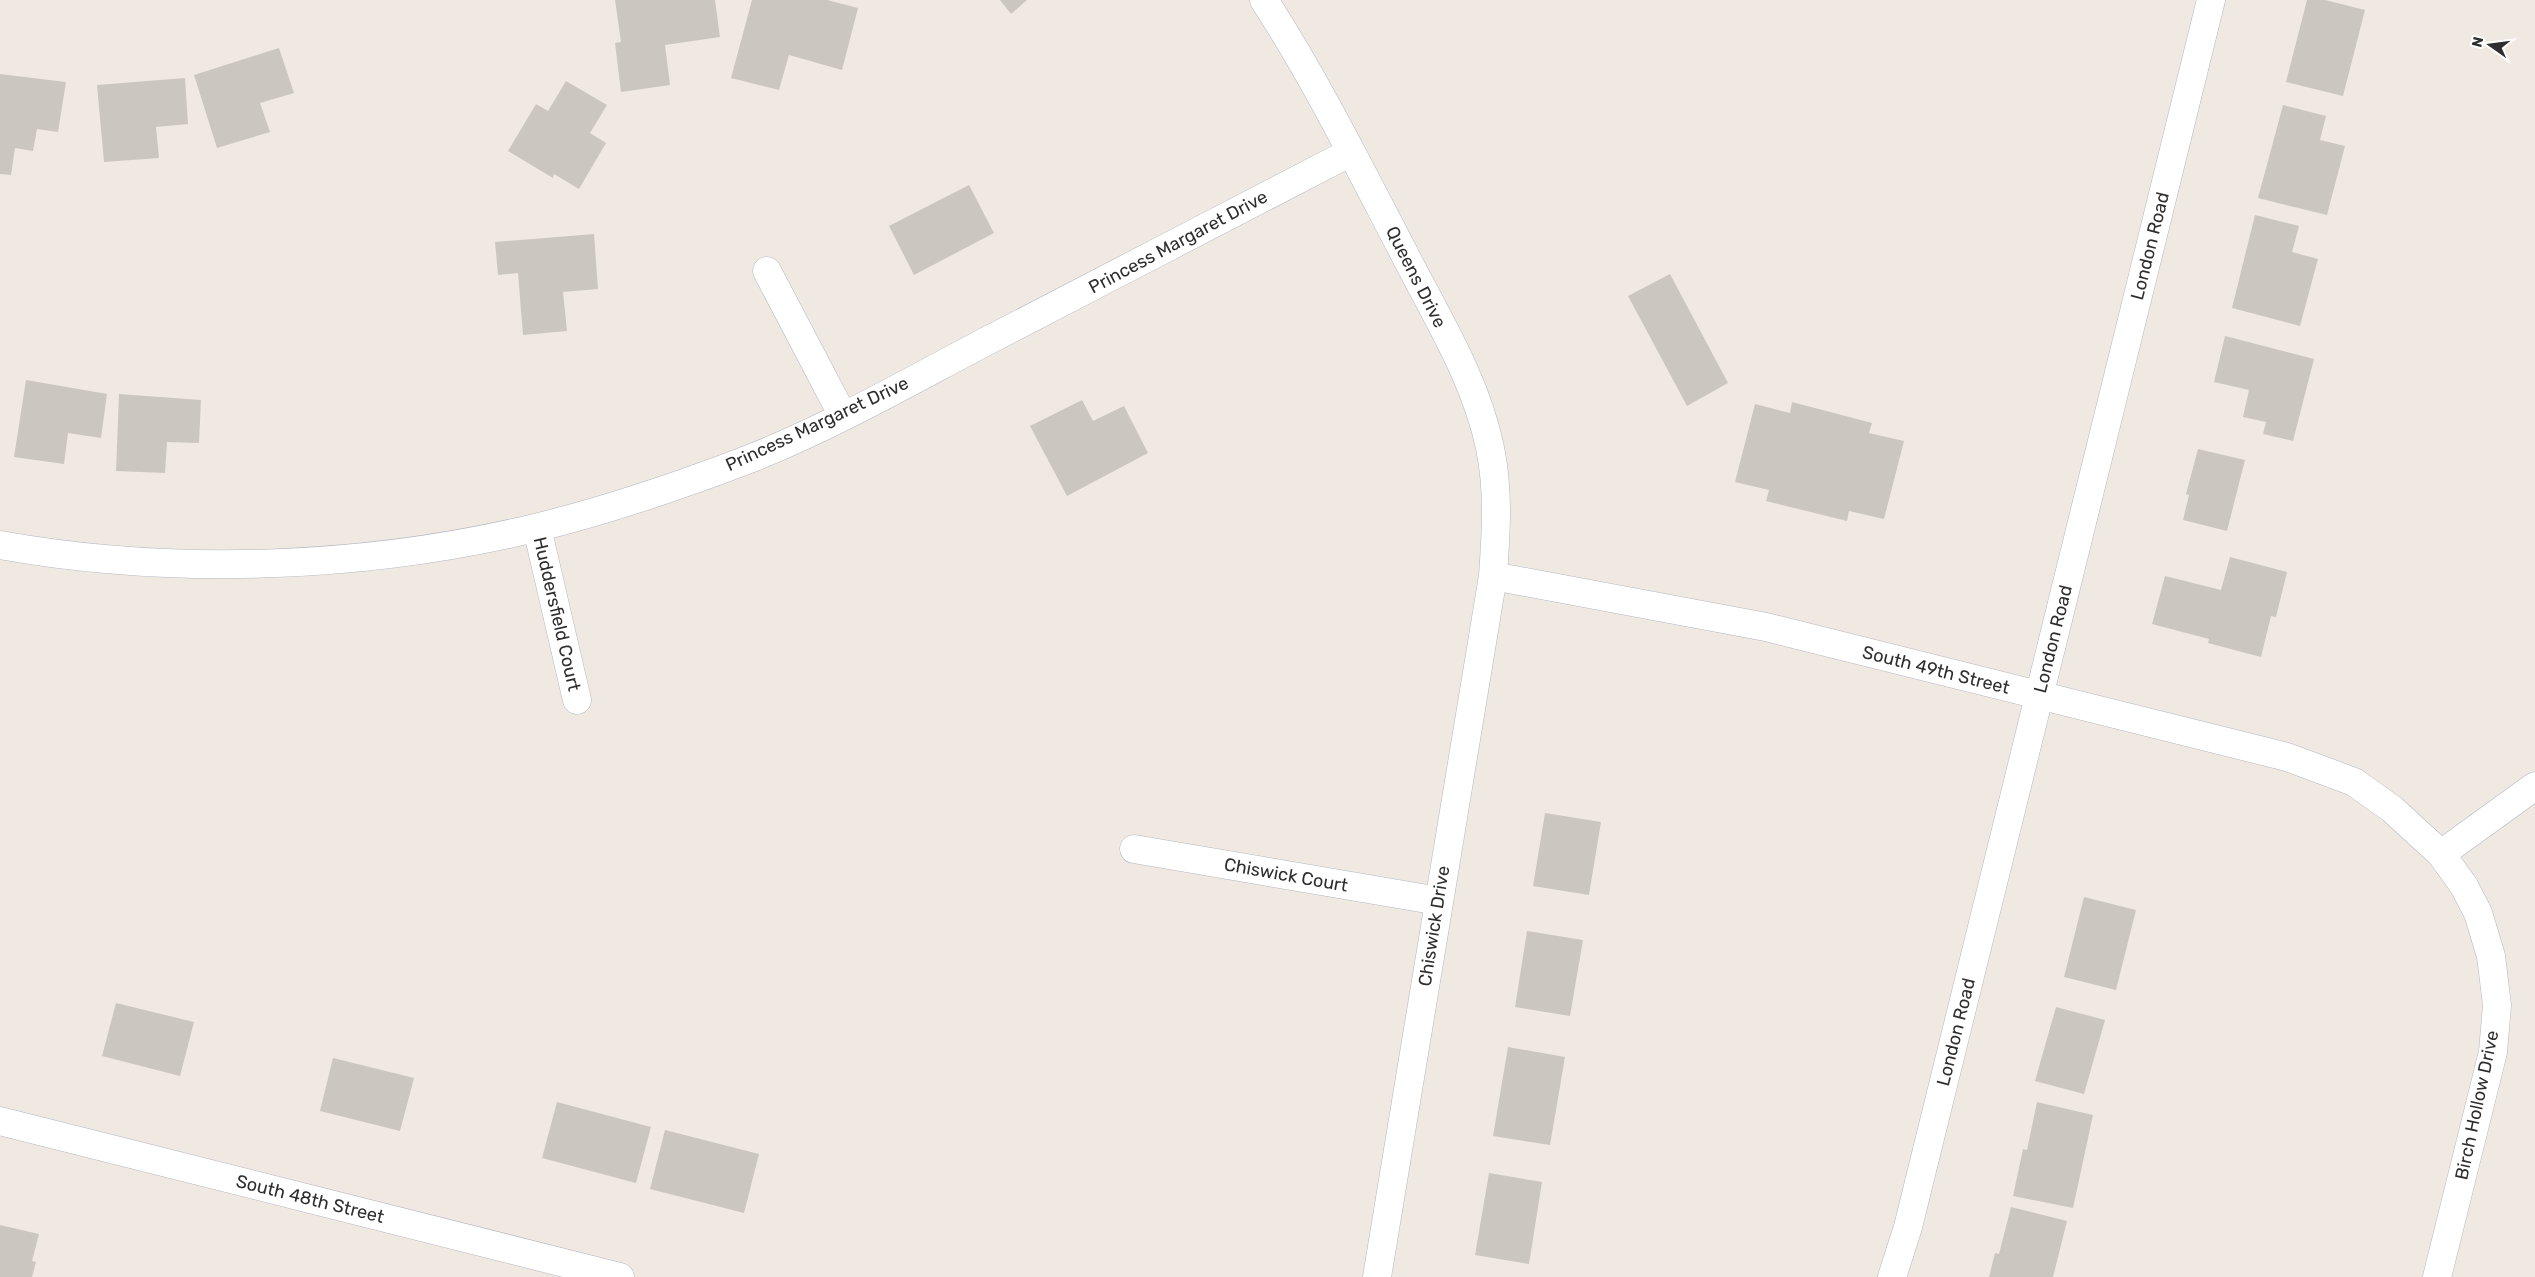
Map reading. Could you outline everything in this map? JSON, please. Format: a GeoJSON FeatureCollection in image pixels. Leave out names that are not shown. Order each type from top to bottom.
{"type":"FeatureCollection","features":[{"type":"Feature","properties":{"kind":"street","name":"Queens Drive"},"geometry":{"type":"LineString","coordinates":[[1264,0],[1298,52],[1473,392],[1490,448],[1498,508],[1493,576]]}},
{"type":"Feature","properties":{"kind":"street","name":"London Road"},"geometry":{"type":"LineString","coordinates":[[1892,1277],[1908,1227],[2211,0]]}},
{"type":"Feature","properties":{"kind":"street","name":"Princess Margaret Drive"},"geometry":{"type":"LineString","coordinates":[[0,545],[38,552],[166,563],[291,563],[415,551],[537,528],[646,497],[755,457],[843,416],[1351,152]]}},
{"type":"Feature","properties":{"kind":"street"},"geometry":{"type":"LineString","coordinates":[[767,272],[843,416]]}},
{"type":"Feature","properties":{"kind":"street","name":"Huddersfield Court"},"geometry":{"type":"LineString","coordinates":[[537,528],[577,700]]}},
{"type":"Feature","properties":{"kind":"street","name":"South 49th Street"},"geometry":{"type":"LineString","coordinates":[[1493,576],[1766,627],[2287,757],[2354,782],[2392,809],[2442,854]]}},
{"type":"Feature","properties":{"kind":"street","name":"Chiswick Drive"},"geometry":{"type":"LineString","coordinates":[[1377,1277],[1493,576]]}},
{"type":"Feature","properties":{"kind":"street"},"geometry":{"type":"LineString","coordinates":[[2442,854],[2535,786]]}},
{"type":"Feature","properties":{"kind":"street","name":"Chiswick Court"},"geometry":{"type":"LineString","coordinates":[[1134,849],[1439,901]]}},
{"type":"Feature","properties":{"kind":"street","name":"Birch Hollow Drive"},"geometry":{"type":"LineString","coordinates":[[2438,1277],[2493,1052],[2497,1005],[2491,956],[2478,913],[2464,886],[2442,854]]}},
{"type":"Feature","properties":{"kind":"street","name":"South 48th Street"},"geometry":{"type":"LineString","coordinates":[[0,1121],[620,1277]]}},
{"type":"Feature","properties":{"kind":"building"},"geometry":{"type":"Polygon","coordinates":[[[615,0],[715,0],[720,37],[665,45],[670,85],[621,92],[615,43],[621,42],[615,0]]]}},
{"type":"Feature","properties":{"kind":"building"},"geometry":{"type":"Polygon","coordinates":[[[752,0],[827,0],[858,8],[842,70],[789,55],[779,90],[731,78],[752,0]]]}},
{"type":"Feature","properties":{"kind":"building"},"geometry":{"type":"Polygon","coordinates":[[[1000,0],[1027,0],[1011,14],[1000,0]]]}},
{"type":"Feature","properties":{"kind":"building"},"geometry":{"type":"Polygon","coordinates":[[[2307,0],[2325,0],[2365,10],[2343,96],[2286,82],[2307,0]]]}},
{"type":"Feature","properties":{"kind":"building"},"geometry":{"type":"Polygon","coordinates":[[[279,48],[294,93],[260,103],[270,132],[217,148],[194,75],[279,48]]]}},
{"type":"Feature","properties":{"kind":"building"},"geometry":{"type":"Polygon","coordinates":[[[0,74],[66,82],[58,132],[37,129],[33,151],[15,148],[11,175],[0,174],[0,74]]]}},
{"type":"Feature","properties":{"kind":"building"},"geometry":{"type":"Polygon","coordinates":[[[185,78],[188,124],[156,127],[159,158],[104,162],[97,85],[185,78]]]}},
{"type":"Feature","properties":{"kind":"building"},"geometry":{"type":"Polygon","coordinates":[[[566,81],[607,105],[590,133],[606,143],[579,189],[554,174],[553,178],[508,151],[536,104],[548,111],[566,81]]]}},
{"type":"Feature","properties":{"kind":"building"},"geometry":{"type":"Polygon","coordinates":[[[2283,105],[2326,116],[2320,140],[2345,146],[2327,215],[2258,198],[2283,105]]]}},
{"type":"Feature","properties":{"kind":"building"},"geometry":{"type":"Polygon","coordinates":[[[969,185],[994,233],[914,275],[889,226],[969,185]]]}},
{"type":"Feature","properties":{"kind":"building"},"geometry":{"type":"Polygon","coordinates":[[[2255,215],[2299,226],[2292,252],[2318,259],[2300,326],[2232,308],[2255,215]]]}},
{"type":"Feature","properties":{"kind":"building"},"geometry":{"type":"Polygon","coordinates":[[[594,234],[598,289],[563,292],[567,331],[523,335],[518,273],[498,275],[495,242],[594,234]]]}},
{"type":"Feature","properties":{"kind":"building"},"geometry":{"type":"Polygon","coordinates":[[[1670,274],[1728,383],[1687,406],[1628,296],[1670,274]]]}},
{"type":"Feature","properties":{"kind":"building"},"geometry":{"type":"Polygon","coordinates":[[[2225,336],[2314,359],[2293,441],[2263,434],[2266,422],[2243,417],[2249,390],[2214,382],[2225,336]]]}},
{"type":"Feature","properties":{"kind":"building"},"geometry":{"type":"Polygon","coordinates":[[[26,380],[107,394],[101,438],[68,433],[64,464],[14,457],[26,380]]]}},
{"type":"Feature","properties":{"kind":"building"},"geometry":{"type":"Polygon","coordinates":[[[119,394],[201,400],[199,443],[167,442],[165,473],[116,471],[119,394]]]}},
{"type":"Feature","properties":{"kind":"building"},"geometry":{"type":"Polygon","coordinates":[[[1082,400],[1093,421],[1124,406],[1148,453],[1067,496],[1030,426],[1082,400]]]}},
{"type":"Feature","properties":{"kind":"building"},"geometry":{"type":"Polygon","coordinates":[[[1792,402],[1872,423],[1869,433],[1904,441],[1884,519],[1849,511],[1847,521],[1766,501],[1769,490],[1735,482],[1755,404],[1790,413],[1792,402]]]}},
{"type":"Feature","properties":{"kind":"building"},"geometry":{"type":"Polygon","coordinates":[[[2198,449],[2245,460],[2227,531],[2183,520],[2189,495],[2186,494],[2198,449]]]}},
{"type":"Feature","properties":{"kind":"building"},"geometry":{"type":"Polygon","coordinates":[[[2230,557],[2287,572],[2276,617],[2271,616],[2261,657],[2208,643],[2209,639],[2152,624],[2165,576],[2221,590],[2230,557]]]}},
{"type":"Feature","properties":{"kind":"building"},"geometry":{"type":"Polygon","coordinates":[[[1545,813],[1601,822],[1589,895],[1533,886],[1545,813]]]}},
{"type":"Feature","properties":{"kind":"building"},"geometry":{"type":"Polygon","coordinates":[[[2084,897],[2136,910],[2116,990],[2064,977],[2084,897]]]}},
{"type":"Feature","properties":{"kind":"building"},"geometry":{"type":"Polygon","coordinates":[[[1527,931],[1583,940],[1570,1016],[1515,1007],[1527,931]]]}},
{"type":"Feature","properties":{"kind":"building"},"geometry":{"type":"Polygon","coordinates":[[[116,1003],[194,1022],[180,1076],[102,1056],[116,1003]]]}},
{"type":"Feature","properties":{"kind":"building"},"geometry":{"type":"Polygon","coordinates":[[[2056,1007],[2105,1020],[2084,1094],[2035,1081],[2056,1007]]]}},
{"type":"Feature","properties":{"kind":"building"},"geometry":{"type":"Polygon","coordinates":[[[1508,1047],[1565,1057],[1550,1145],[1493,1136],[1508,1047]]]}},
{"type":"Feature","properties":{"kind":"building"},"geometry":{"type":"Polygon","coordinates":[[[333,1058],[414,1078],[400,1131],[320,1111],[333,1058]]]}},
{"type":"Feature","properties":{"kind":"building"},"geometry":{"type":"Polygon","coordinates":[[[557,1102],[651,1127],[636,1183],[542,1158],[557,1102]]]}},
{"type":"Feature","properties":{"kind":"building"},"geometry":{"type":"Polygon","coordinates":[[[2037,1102],[2093,1115],[2073,1208],[2013,1196],[2023,1149],[2027,1150],[2037,1102]]]}},
{"type":"Feature","properties":{"kind":"building"},"geometry":{"type":"Polygon","coordinates":[[[665,1130],[759,1154],[744,1213],[650,1189],[665,1130]]]}},
{"type":"Feature","properties":{"kind":"building"},"geometry":{"type":"Polygon","coordinates":[[[1489,1173],[1542,1182],[1529,1264],[1475,1255],[1489,1173]]]}},
{"type":"Feature","properties":{"kind":"building"},"geometry":{"type":"Polygon","coordinates":[[[2011,1207],[2067,1221],[2053,1277],[1989,1277],[1995,1253],[1999,1254],[2011,1207]]]}},
{"type":"Feature","properties":{"kind":"building"},"geometry":{"type":"Polygon","coordinates":[[[0,1225],[39,1234],[32,1261],[36,1262],[32,1277],[0,1277],[0,1225]]]}}]}
